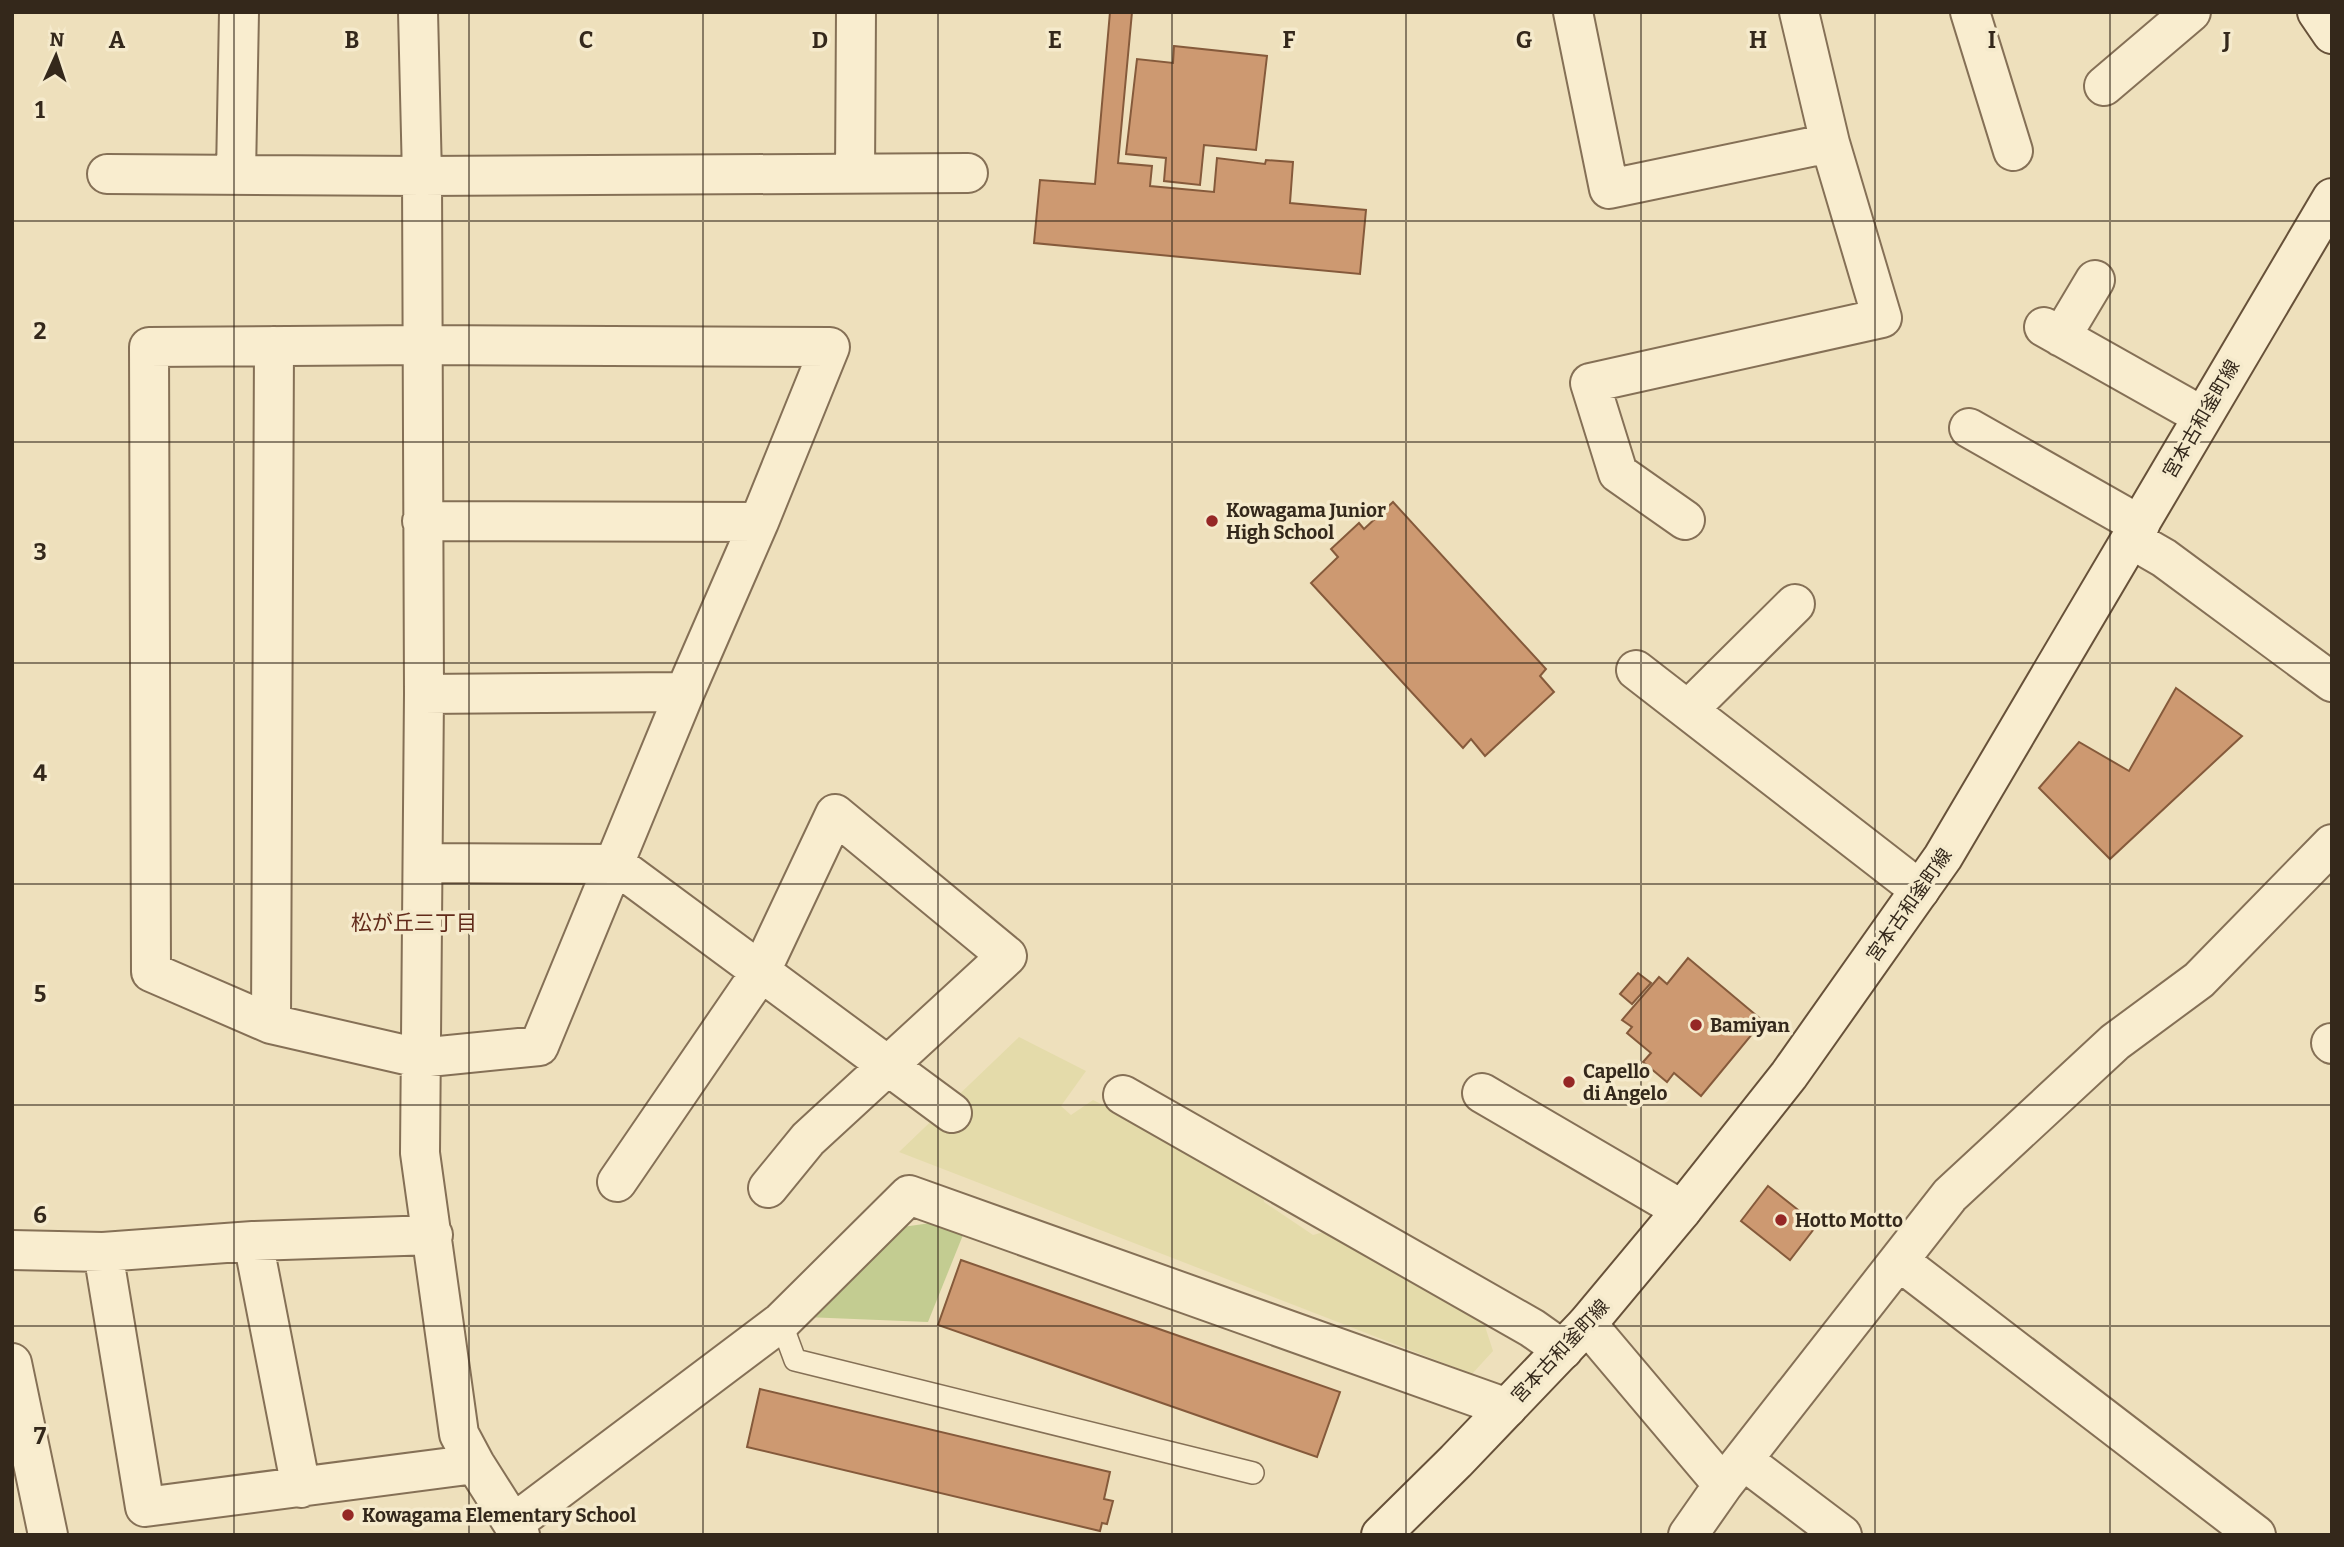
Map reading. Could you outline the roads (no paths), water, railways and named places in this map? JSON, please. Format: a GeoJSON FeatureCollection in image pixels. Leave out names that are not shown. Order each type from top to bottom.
{"type":"FeatureCollection","features":[{"type":"Feature","properties":{"kind":"street"},"geometry":{"type":"LineString","coordinates":[[236,174],[239,12]]}},
{"type":"Feature","properties":{"kind":"street"},"geometry":{"type":"LineString","coordinates":[[418,12],[422,176],[424,694],[420,1153],[459,1434],[517,1529],[781,1322],[909,1195],[1507,1408]]}},
{"type":"Feature","properties":{"kind":"street"},"geometry":{"type":"LineString","coordinates":[[855,173],[856,12]]}},
{"type":"Feature","properties":{"kind":"street"},"geometry":{"type":"LineString","coordinates":[[1573,12],[1609,189],[1830,143]]}},
{"type":"Feature","properties":{"kind":"street"},"geometry":{"type":"LineString","coordinates":[[1685,520],[1618,473],[1590,383],[1882,317],[1830,143],[1799,12]]}},
{"type":"Feature","properties":{"kind":"street"},"geometry":{"type":"LineString","coordinates":[[1970,12],[2013,151]]}},
{"type":"Feature","properties":{"kind":"street"},"geometry":{"type":"LineString","coordinates":[[2105,86],[2191,12]]}},
{"type":"Feature","properties":{"kind":"street"},"geometry":{"type":"LineString","coordinates":[[2317,12],[2332,34]]}},
{"type":"Feature","properties":{"kind":"street"},"geometry":{"type":"LineString","coordinates":[[107,174],[422,176],[968,173]]}},
{"type":"Feature","properties":{"kind":"street","name":"宮本古和釜町線"},"geometry":{"type":"LineString","coordinates":[[1381,1535],[1575,1337],[1682,1210],[1789,1074],[1920,890],[1943,857],[2332,198]]}},
{"type":"Feature","properties":{"kind":"street"},"geometry":{"type":"LineString","coordinates":[[2095,280],[2053,332],[2202,416]]}},
{"type":"Feature","properties":{"kind":"street"},"geometry":{"type":"LineString","coordinates":[[271,1024],[274,346]]}},
{"type":"Feature","properties":{"kind":"street"},"geometry":{"type":"LineString","coordinates":[[274,346],[830,347],[760,522],[685,692],[539,1046],[419,1058],[271,1024],[151,972],[149,347],[274,346]]}},
{"type":"Feature","properties":{"kind":"street"},"geometry":{"type":"LineString","coordinates":[[1969,428],[2135,532],[2164,558],[2332,682]]}},
{"type":"Feature","properties":{"kind":"street"},"geometry":{"type":"LineString","coordinates":[[422,521],[760,522]]}},
{"type":"Feature","properties":{"kind":"street"},"geometry":{"type":"LineString","coordinates":[[1688,710],[1795,604]]}},
{"type":"Feature","properties":{"kind":"street"},"geometry":{"type":"LineString","coordinates":[[1636,670],[1920,890]]}},
{"type":"Feature","properties":{"kind":"street"},"geometry":{"type":"LineString","coordinates":[[424,694],[685,692]]}},
{"type":"Feature","properties":{"kind":"street"},"geometry":{"type":"LineString","coordinates":[[617,1182],[760,973],[835,814],[1007,956],[808,1139],[768,1188]]}},
{"type":"Feature","properties":{"kind":"street"},"geometry":{"type":"LineString","coordinates":[[1688,1535],[1733,1473],[1951,1195],[2115,1042],[2199,980],[2332,844]]}},
{"type":"Feature","properties":{"kind":"street"},"geometry":{"type":"LineString","coordinates":[[423,863],[615,864],[952,1113]]}},
{"type":"Feature","properties":{"kind":"street"},"geometry":{"type":"LineString","coordinates":[[1482,1094],[1682,1210]]}},
{"type":"Feature","properties":{"kind":"street"},"geometry":{"type":"LineString","coordinates":[[1123,1095],[1532,1328],[1575,1337],[1733,1473],[1842,1535]]}},
{"type":"Feature","properties":{"kind":"street"},"geometry":{"type":"LineString","coordinates":[[12,1250],[103,1252],[253,1241],[433,1236]]}},
{"type":"Feature","properties":{"kind":"street"},"geometry":{"type":"LineString","coordinates":[[253,1241],[301,1488]]}},
{"type":"Feature","properties":{"kind":"street"},"geometry":{"type":"LineString","coordinates":[[103,1252],[145,1507],[475,1464]]}},
{"type":"Feature","properties":{"kind":"street"},"geometry":{"type":"LineString","coordinates":[[1899,1261],[2256,1535]]}},
{"type":"Feature","properties":{"kind":"street"},"geometry":{"type":"LineString","coordinates":[[12,1363],[34,1519]]}},
{"type":"Feature","properties":{"kind":"lane"},"geometry":{"type":"LineString","coordinates":[[781,1322],[795,1360],[1253,1473]]}},
{"type":"Feature","properties":{"kind":"place","name":"Kowagama Junior High School"},"geometry":{"type":"Point","coordinates":[1212,521]}},
{"type":"Feature","properties":{"kind":"place","name":"Bamiyan"},"geometry":{"type":"Point","coordinates":[1696,1025]}},
{"type":"Feature","properties":{"kind":"place","name":"Capello di Angelo"},"geometry":{"type":"Point","coordinates":[1569,1082]}},
{"type":"Feature","properties":{"kind":"place","name":"Hotto Motto"},"geometry":{"type":"Point","coordinates":[1781,1220]}},
{"type":"Feature","properties":{"kind":"place","name":"Kowagama Elementary School"},"geometry":{"type":"Point","coordinates":[348,1515]}},
{"type":"Feature","properties":{"kind":"district","name":"松が丘三丁目"},"geometry":{"type":"Point","coordinates":[414,923]}}]}
